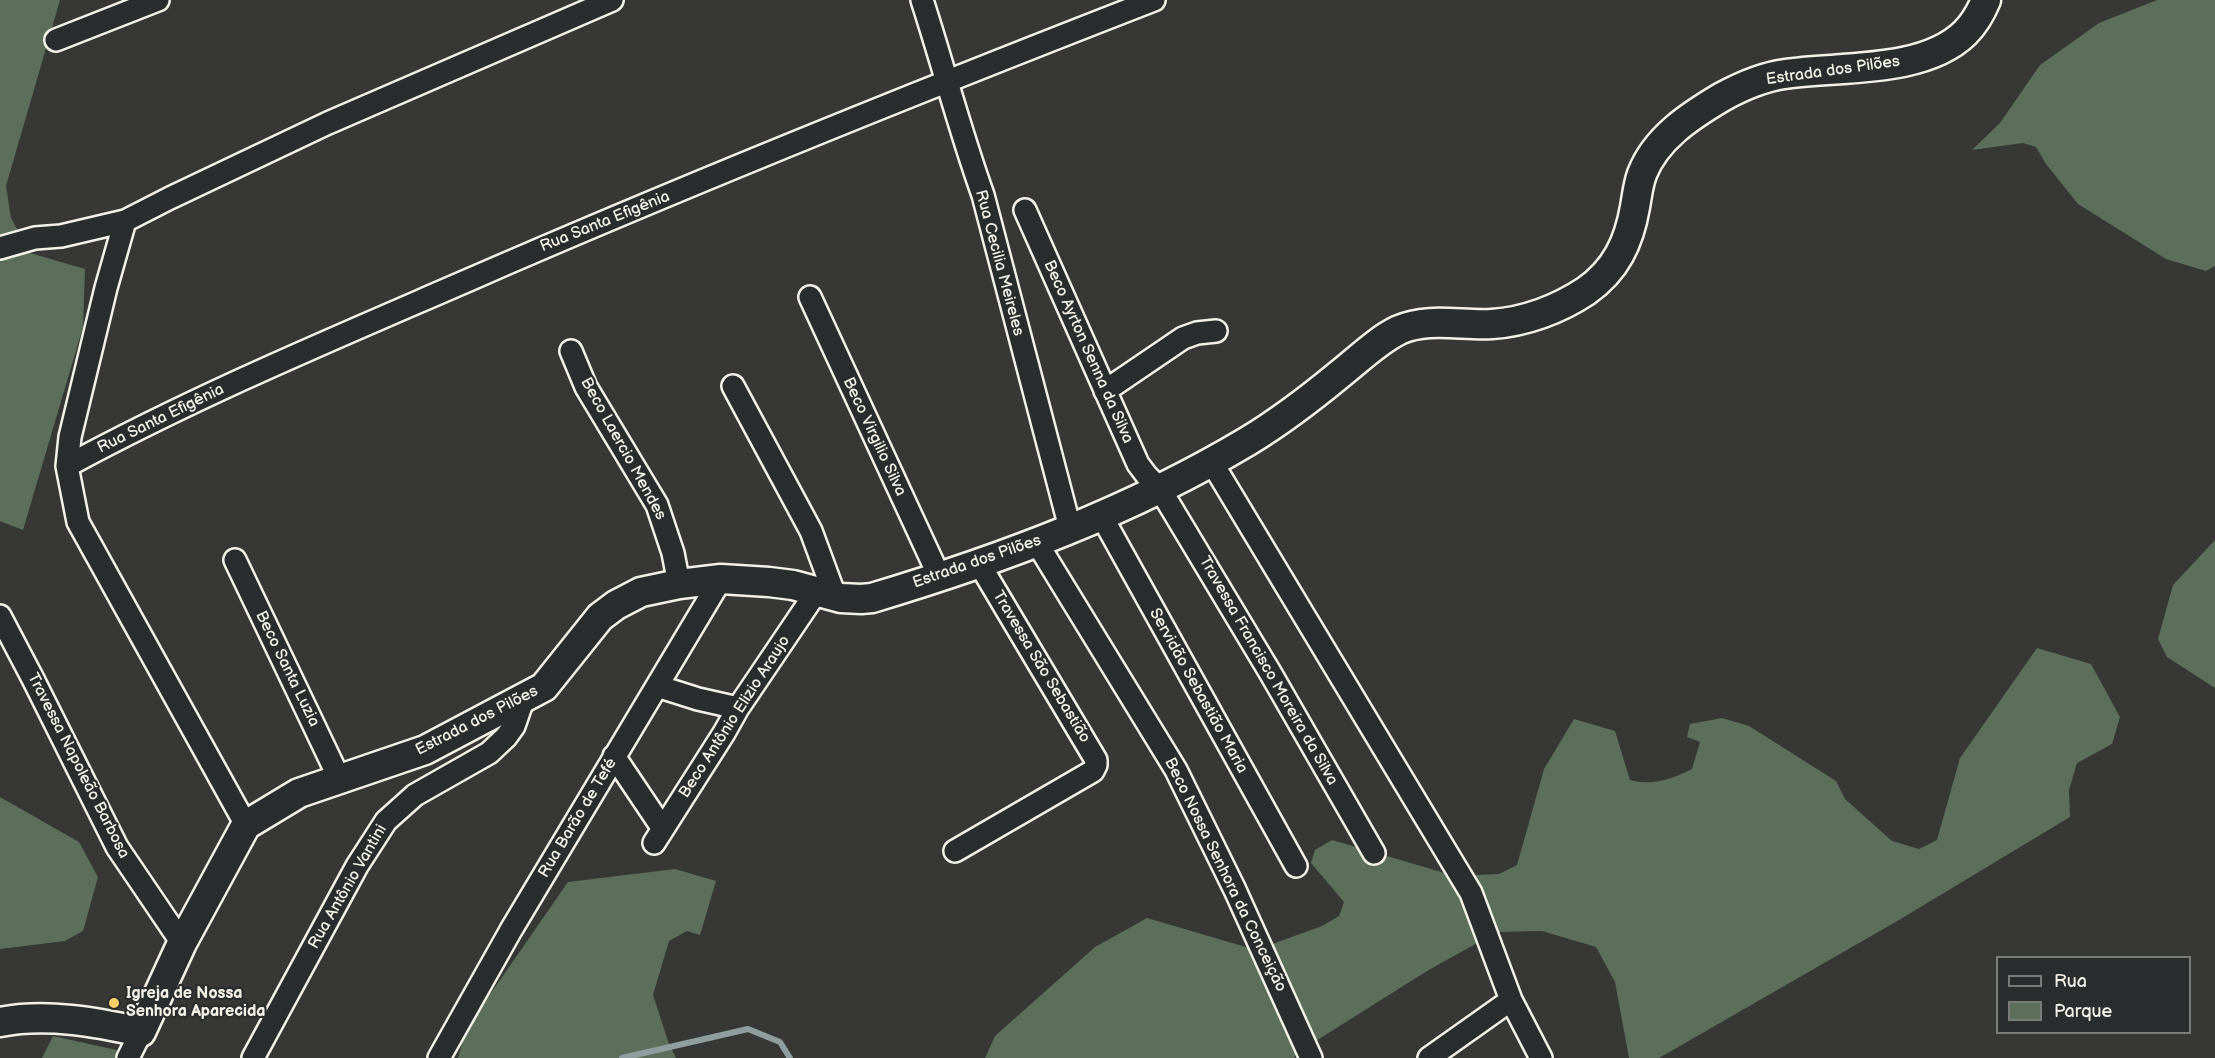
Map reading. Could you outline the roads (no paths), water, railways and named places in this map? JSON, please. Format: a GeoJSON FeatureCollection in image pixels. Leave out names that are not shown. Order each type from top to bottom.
{"type":"FeatureCollection","features":[{"type":"Feature","properties":{"kind":"street"},"geometry":{"type":"LineString","coordinates":[[56,40],[158,0]]}},
{"type":"Feature","properties":{"kind":"street"},"geometry":{"type":"LineString","coordinates":[[0,248],[35,237],[61,236],[125,221],[328,123],[612,0]]}},
{"type":"Feature","properties":{"kind":"street","name":"Rua Cecilia Meireles"},"geometry":{"type":"LineString","coordinates":[[922,0],[948,80],[966,148],[983,195],[1070,528]]}},
{"type":"Feature","properties":{"kind":"street","name":"Rua Santa Efigênia"},"geometry":{"type":"LineString","coordinates":[[67,466],[261,369],[560,240],[948,80],[1154,0]]}},
{"type":"Feature","properties":{"kind":"street","name":"Estrada dos Pilões"},"geometry":{"type":"LineString","coordinates":[[246,825],[299,793],[425,750],[544,687],[600,617],[616,605],[641,592],[679,584],[721,579],[770,582],[854,599],[872,598],[980,565],[1037,543],[1160,489],[1211,461],[1280,421],[1398,330],[1418,324],[1491,324],[1516,321],[1541,314],[1585,292],[1611,269],[1619,258],[1631,231],[1638,186],[1643,172],[1663,139],[1710,104],[1739,88],[1771,77],[1844,70],[1926,56],[1956,41],[1964,34],[1972,26],[1986,0]]}},
{"type":"Feature","properties":{"kind":"street","name":"Beco Ayrton Senna da Silva"},"geometry":{"type":"LineString","coordinates":[[1025,210],[1138,464],[1160,489]]}},
{"type":"Feature","properties":{"kind":"street"},"geometry":{"type":"LineString","coordinates":[[125,221],[106,288],[70,437],[67,466],[78,522],[246,825],[182,943],[128,1058]]}},
{"type":"Feature","properties":{"kind":"street","name":"Beco Virgilio Silva"},"geometry":{"type":"LineString","coordinates":[[810,297],[939,576]]}},
{"type":"Feature","properties":{"kind":"street"},"geometry":{"type":"LineString","coordinates":[[1105,391],[1183,338],[1197,333],[1216,331]]}},
{"type":"Feature","properties":{"kind":"street","name":"Beco Laercio Mendes"},"geometry":{"type":"LineString","coordinates":[[571,351],[586,387],[657,505],[674,553],[679,584]]}},
{"type":"Feature","properties":{"kind":"street"},"geometry":{"type":"LineString","coordinates":[[733,386],[811,531],[826,593]]}},
{"type":"Feature","properties":{"kind":"street"},"geometry":{"type":"LineString","coordinates":[[1211,461],[1471,893],[1511,1000],[1541,1058]]}},
{"type":"Feature","properties":{"kind":"street","name":"Travessa Francisco Moreira da Silva"},"geometry":{"type":"LineString","coordinates":[[1160,489],[1271,674],[1374,853]]}},
{"type":"Feature","properties":{"kind":"street","name":"Servidão Sebastião Maria"},"geometry":{"type":"LineString","coordinates":[[1101,515],[1296,866]]}},
{"type":"Feature","properties":{"kind":"street","name":"Beco Nossa Senhora da Conceição"},"geometry":{"type":"LineString","coordinates":[[1037,543],[1176,770],[1235,891],[1311,1058]]}},
{"type":"Feature","properties":{"kind":"street","name":"Beco Santa Luzia"},"geometry":{"type":"LineString","coordinates":[[235,560],[339,778]]}},
{"type":"Feature","properties":{"kind":"street","name":"Travessa São Sebastião"},"geometry":{"type":"LineString","coordinates":[[955,851],[1093,771],[1096,760],[980,565]]}},
{"type":"Feature","properties":{"kind":"street","name":"Rua Barão de Tefé"},"geometry":{"type":"LineString","coordinates":[[439,1058],[511,930],[721,579]]}},
{"type":"Feature","properties":{"kind":"street","name":"Beco Antônio Elizio Araujo"},"geometry":{"type":"LineString","coordinates":[[614,756],[658,836],[738,708],[826,593]]}},
{"type":"Feature","properties":{"kind":"street","name":"Travessa Napoleão Barbosa"},"geometry":{"type":"LineString","coordinates":[[0,616],[117,848],[182,943]]}},
{"type":"Feature","properties":{"kind":"street"},"geometry":{"type":"LineString","coordinates":[[657,686],[738,708]]}},
{"type":"Feature","properties":{"kind":"street","name":"Rua Antônio Vantini"},"geometry":{"type":"LineString","coordinates":[[253,1058],[357,866],[386,821],[415,795],[489,753],[514,726],[524,697]]}},
{"type":"Feature","properties":{"kind":"street"},"geometry":{"type":"LineString","coordinates":[[1429,1058],[1511,1000]]}},
{"type":"Feature","properties":{"kind":"street"},"geometry":{"type":"LineString","coordinates":[[0,1022],[38,1019],[96,1022],[141,1032]]}},
{"type":"Feature","properties":{"kind":"waterway"},"geometry":{"type":"LineString","coordinates":[[622,1058],[748,1029],[780,1042],[790,1058]]}},
{"type":"Feature","properties":{"kind":"place","name":"Igreja de Nossa Senhora Aparecida"},"geometry":{"type":"Point","coordinates":[114,1003]}}]}
